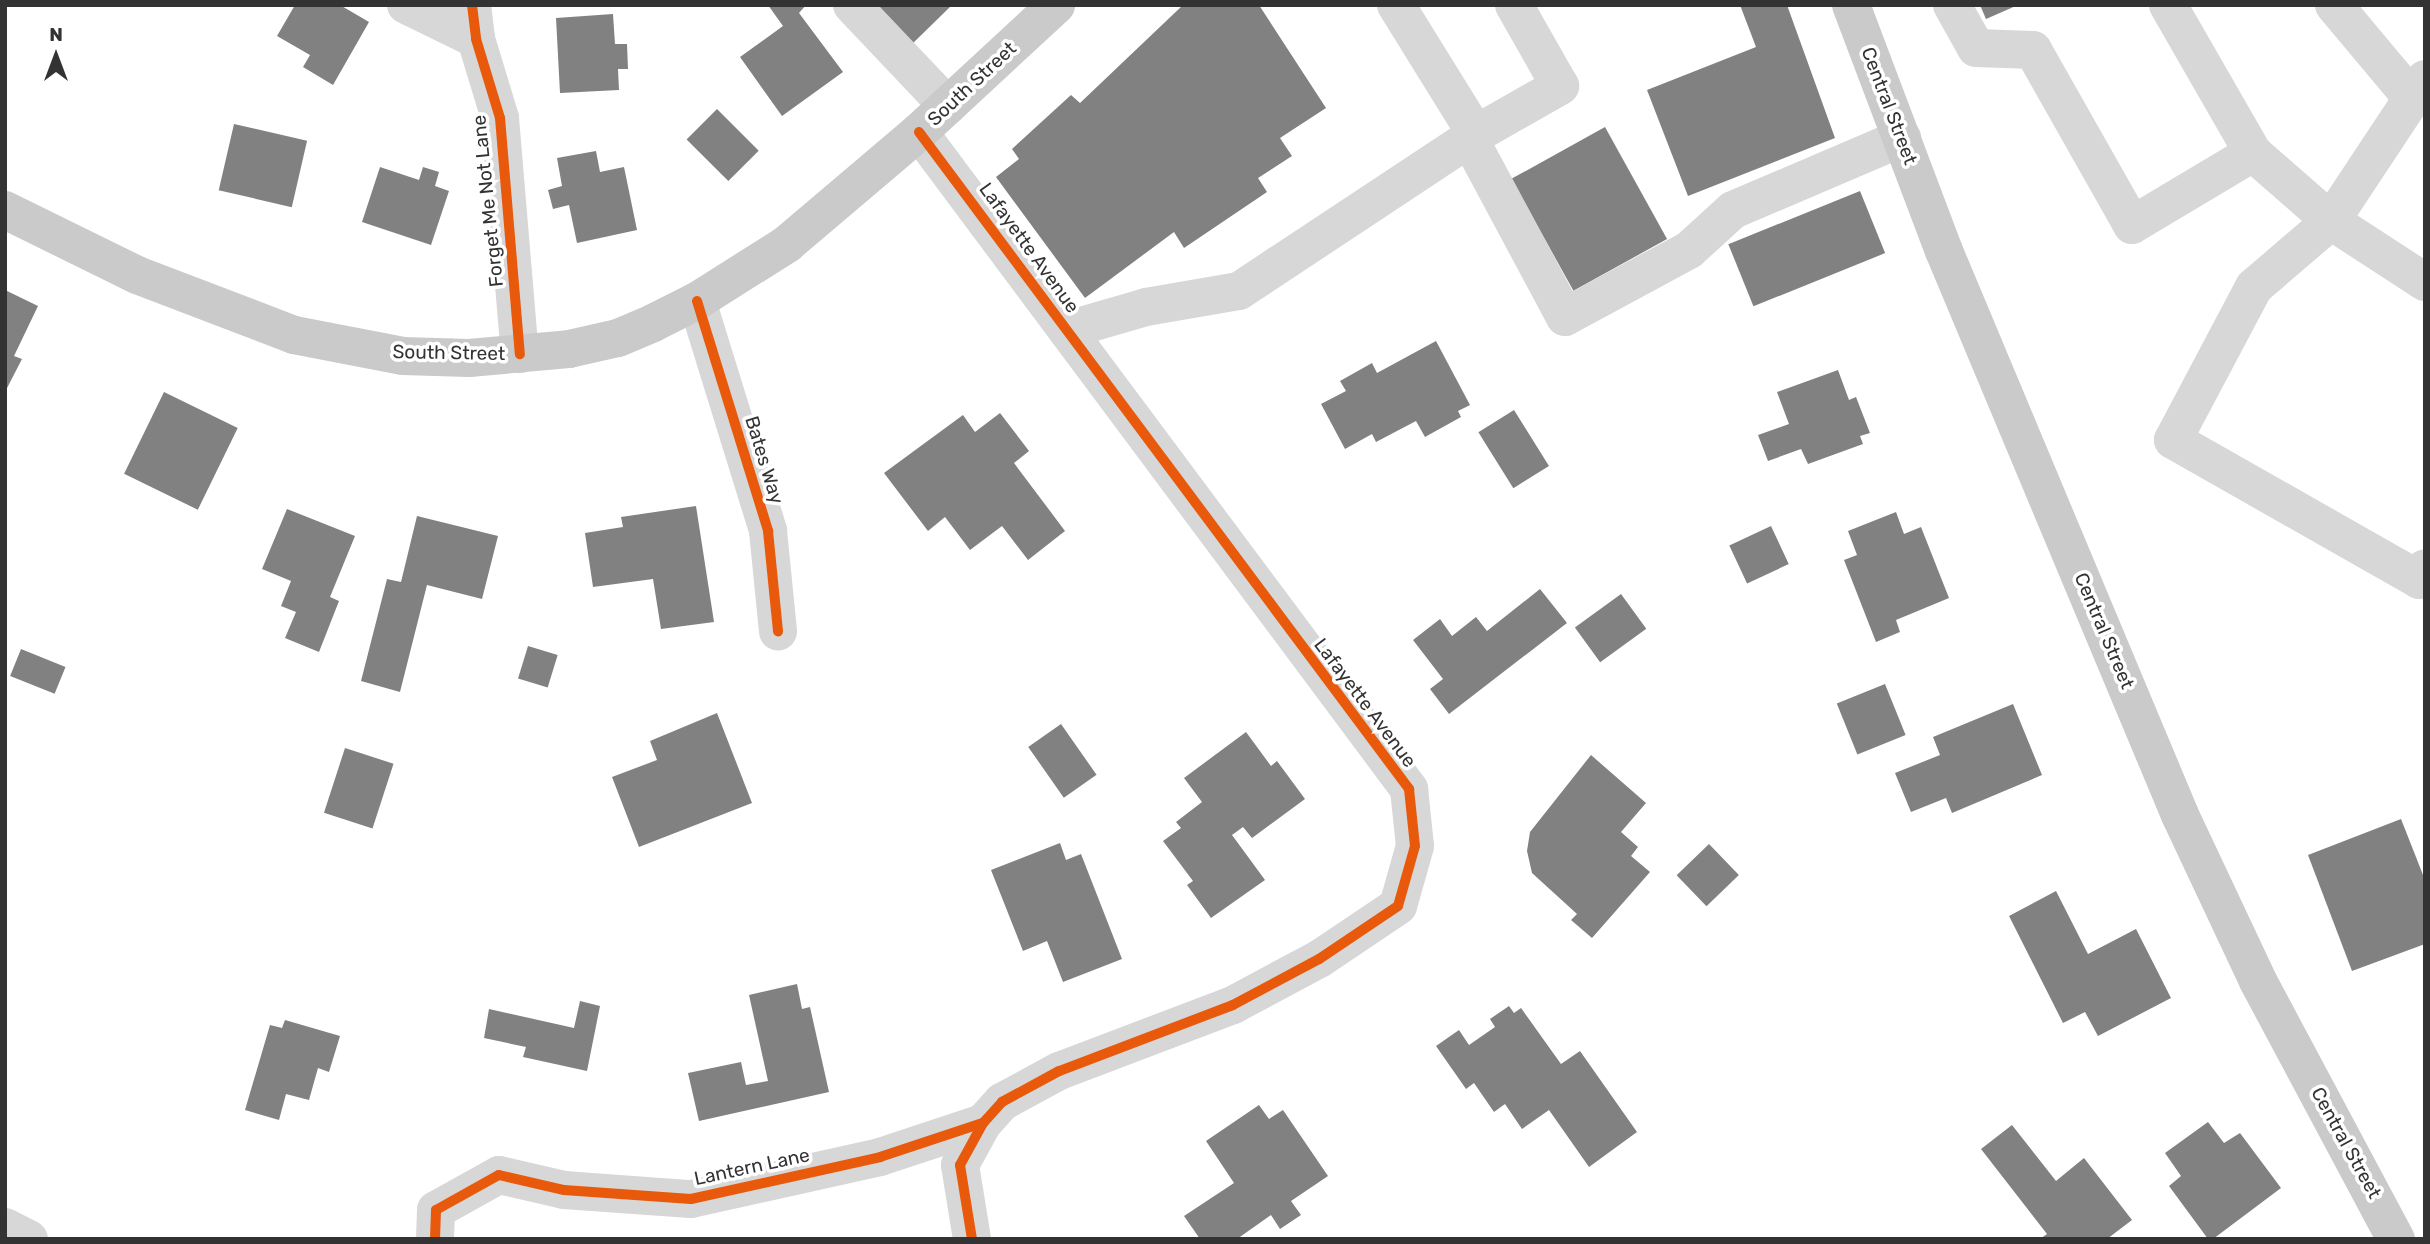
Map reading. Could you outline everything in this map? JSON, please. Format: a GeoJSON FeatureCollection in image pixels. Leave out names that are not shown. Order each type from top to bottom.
{"type":"FeatureCollection","features":[{"type":"Feature","properties":{"kind":"main road","name":"South Street"},"geometry":{"type":"LineString","coordinates":[[5,210],[137,275],[294,335],[403,356],[520,354],[618,338],[697,301],[787,244],[919,132],[1056,5]]}},
{"type":"Feature","properties":{"kind":"main road","name":"Central Street"},"geometry":{"type":"LineString","coordinates":[[1851,5],[1944,251],[2180,815],[2258,981],[2396,1239]]}},
{"type":"Feature","properties":{"kind":"street","name":"Forget Me Not Lane"},"geometry":{"type":"LineString","coordinates":[[405,5],[474,22],[500,118],[520,354]]}},
{"type":"Feature","properties":{"kind":"street"},"geometry":{"type":"LineString","coordinates":[[852,5],[948,106]]}},
{"type":"Feature","properties":{"kind":"street"},"geometry":{"type":"LineString","coordinates":[[1396,5],[1472,136],[1565,317],[1689,250],[1733,211],[1902,138]]}},
{"type":"Feature","properties":{"kind":"street"},"geometry":{"type":"LineString","coordinates":[[1067,330],[1146,307],[1239,291],[1472,136],[1560,86],[1514,5]]}},
{"type":"Feature","properties":{"kind":"street"},"geometry":{"type":"LineString","coordinates":[[1952,5],[1976,47],[2033,50],[2132,225],[2253,153]]}},
{"type":"Feature","properties":{"kind":"street"},"geometry":{"type":"LineString","coordinates":[[2168,5],[2253,153],[2331,221],[2425,282]]}},
{"type":"Feature","properties":{"kind":"street"},"geometry":{"type":"LineString","coordinates":[[2334,5],[2419,89],[2331,221],[2254,286],[2173,440],[2418,580],[2425,568]]}},
{"type":"Feature","properties":{"kind":"street","name":"Lafayette Avenue"},"geometry":{"type":"LineString","coordinates":[[919,132],[1409,789],[1415,848],[1398,906],[1319,959],[1233,1004],[1059,1071],[1002,1102],[983,1123],[960,1165],[972,1239]]}},
{"type":"Feature","properties":{"kind":"street","name":"Bates Way"},"geometry":{"type":"LineString","coordinates":[[697,301],[768,531],[778,632]]}},
{"type":"Feature","properties":{"kind":"street","name":"Lantern Lane"},"geometry":{"type":"LineString","coordinates":[[435,1239],[436,1210],[499,1175],[564,1190],[691,1199],[880,1157],[983,1123]]}},
{"type":"Feature","properties":{"kind":"street"},"geometry":{"type":"LineString","coordinates":[[5,1227],[29,1239]]}},
{"type":"Feature","properties":{"kind":"building"},"geometry":{"type":"Polygon","coordinates":[[[295,5],[340,5],[369,22],[333,85],[303,67],[310,55],[277,36],[295,5]]]}},
{"type":"Feature","properties":{"kind":"building"},"geometry":{"type":"Polygon","coordinates":[[[768,5],[806,5],[799,13],[843,72],[782,116],[740,57],[783,26],[768,5]]]}},
{"type":"Feature","properties":{"kind":"building"},"geometry":{"type":"Polygon","coordinates":[[[870,5],[952,5],[909,47],[870,5]]]}},
{"type":"Feature","properties":{"kind":"building"},"geometry":{"type":"Polygon","coordinates":[[[1183,5],[1259,5],[1326,108],[1280,138],[1292,156],[1258,178],[1267,192],[1184,248],[1174,232],[1085,298],[996,177],[1019,159],[1012,149],[1071,95],[1080,103],[1183,5]]]}},
{"type":"Feature","properties":{"kind":"building"},"geometry":{"type":"Polygon","coordinates":[[[1740,5],[1787,5],[1835,138],[1688,196],[1647,90],[1756,47],[1740,5]]]}},
{"type":"Feature","properties":{"kind":"building"},"geometry":{"type":"Polygon","coordinates":[[[1980,5],[2018,5],[1986,19],[1980,5]]]}},
{"type":"Feature","properties":{"kind":"building"},"geometry":{"type":"Polygon","coordinates":[[[613,14],[615,44],[627,44],[628,69],[618,69],[619,90],[560,93],[556,18],[613,14]]]}},
{"type":"Feature","properties":{"kind":"building"},"geometry":{"type":"Polygon","coordinates":[[[717,109],[759,151],[728,181],[687,139],[717,109]]]}},
{"type":"Feature","properties":{"kind":"building"},"geometry":{"type":"Polygon","coordinates":[[[234,124],[307,141],[292,207],[219,190],[234,124]]]}},
{"type":"Feature","properties":{"kind":"building"},"geometry":{"type":"Polygon","coordinates":[[[1605,127],[1667,239],[1573,291],[1511,179],[1605,127]]]}},
{"type":"Feature","properties":{"kind":"building"},"geometry":{"type":"Polygon","coordinates":[[[596,151],[600,172],[624,167],[637,230],[577,243],[569,205],[553,209],[548,190],[562,186],[557,158],[596,151]]]}},
{"type":"Feature","properties":{"kind":"building"},"geometry":{"type":"Polygon","coordinates":[[[380,167],[419,180],[423,167],[439,172],[435,186],[449,191],[431,245],[362,222],[380,167]]]}},
{"type":"Feature","properties":{"kind":"building"},"geometry":{"type":"Polygon","coordinates":[[[1860,191],[1885,253],[1753,306],[1728,244],[1860,191]]]}},
{"type":"Feature","properties":{"kind":"building"},"geometry":{"type":"Polygon","coordinates":[[[5,290],[38,306],[14,356],[22,359],[5,392],[5,290]]]}},
{"type":"Feature","properties":{"kind":"building"},"geometry":{"type":"Polygon","coordinates":[[[1436,341],[1470,405],[1458,411],[1461,417],[1425,437],[1416,421],[1376,442],[1372,434],[1345,449],[1321,404],[1346,391],[1340,381],[1372,363],[1377,373],[1436,341]]]}},
{"type":"Feature","properties":{"kind":"building"},"geometry":{"type":"Polygon","coordinates":[[[1838,370],[1849,400],[1856,397],[1870,433],[1860,436],[1863,444],[1808,464],[1801,449],[1768,461],[1758,435],[1789,424],[1777,392],[1838,370]]]}},
{"type":"Feature","properties":{"kind":"building"},"geometry":{"type":"Polygon","coordinates":[[[164,392],[238,428],[198,510],[124,474],[164,392]]]}},
{"type":"Feature","properties":{"kind":"building"},"geometry":{"type":"Polygon","coordinates":[[[1514,410],[1549,466],[1513,488],[1478,432],[1514,410]]]}},
{"type":"Feature","properties":{"kind":"building"},"geometry":{"type":"Polygon","coordinates":[[[1000,413],[1029,451],[1014,463],[1065,531],[1028,560],[1002,526],[970,550],[945,517],[928,531],[884,473],[963,415],[975,432],[1000,413]]]}},
{"type":"Feature","properties":{"kind":"building"},"geometry":{"type":"Polygon","coordinates":[[[696,506],[714,622],[661,629],[653,579],[593,587],[585,533],[623,527],[621,517],[696,506]]]}},
{"type":"Feature","properties":{"kind":"building"},"geometry":{"type":"Polygon","coordinates":[[[287,509],[355,536],[330,597],[339,601],[319,652],[285,638],[296,612],[281,606],[291,581],[262,569],[287,509]]]}},
{"type":"Feature","properties":{"kind":"building"},"geometry":{"type":"Polygon","coordinates":[[[1896,512],[1904,534],[1921,527],[1949,598],[1896,620],[1900,632],[1876,642],[1844,560],[1857,555],[1848,531],[1896,512]]]}},
{"type":"Feature","properties":{"kind":"building"},"geometry":{"type":"Polygon","coordinates":[[[417,516],[498,536],[482,599],[427,585],[400,692],[361,681],[387,579],[401,582],[417,516]]]}},
{"type":"Feature","properties":{"kind":"building"},"geometry":{"type":"Polygon","coordinates":[[[1771,526],[1789,564],[1747,584],[1729,545],[1771,526]]]}},
{"type":"Feature","properties":{"kind":"building"},"geometry":{"type":"Polygon","coordinates":[[[1540,589],[1567,623],[1449,714],[1430,689],[1443,679],[1413,640],[1440,619],[1452,636],[1476,617],[1487,631],[1540,589]]]}},
{"type":"Feature","properties":{"kind":"building"},"geometry":{"type":"Polygon","coordinates":[[[1621,594],[1646,629],[1600,662],[1575,628],[1621,594]]]}},
{"type":"Feature","properties":{"kind":"building"},"geometry":{"type":"Polygon","coordinates":[[[528,646],[558,655],[548,688],[518,679],[528,646]]]}},
{"type":"Feature","properties":{"kind":"building"},"geometry":{"type":"Polygon","coordinates":[[[21,649],[66,667],[55,694],[10,676],[21,649]]]}},
{"type":"Feature","properties":{"kind":"building"},"geometry":{"type":"Polygon","coordinates":[[[1885,684],[1906,735],[1857,754],[1837,703],[1885,684]]]}},
{"type":"Feature","properties":{"kind":"building"},"geometry":{"type":"Polygon","coordinates":[[[2013,704],[2042,775],[1952,813],[1946,798],[1911,812],[1895,773],[1940,755],[1933,737],[2013,704]]]}},
{"type":"Feature","properties":{"kind":"building"},"geometry":{"type":"Polygon","coordinates":[[[717,713],[752,803],[639,847],[612,777],[657,760],[650,741],[717,713]]]}},
{"type":"Feature","properties":{"kind":"building"},"geometry":{"type":"Polygon","coordinates":[[[1061,724],[1097,775],[1064,798],[1028,747],[1061,724]]]}},
{"type":"Feature","properties":{"kind":"building"},"geometry":{"type":"Polygon","coordinates":[[[1246,732],[1271,766],[1277,761],[1305,799],[1252,838],[1243,827],[1232,835],[1265,880],[1211,918],[1187,885],[1193,881],[1163,841],[1181,828],[1176,822],[1202,802],[1184,778],[1246,732]]]}},
{"type":"Feature","properties":{"kind":"building"},"geometry":{"type":"Polygon","coordinates":[[[345,748],[394,764],[372,828],[324,813],[345,748]]]}},
{"type":"Feature","properties":{"kind":"building"},"geometry":{"type":"Polygon","coordinates":[[[1591,755],[1646,803],[1621,832],[1638,847],[1631,856],[1650,872],[1592,938],[1571,920],[1577,914],[1532,873],[1527,851],[1530,832],[1591,755]]]}},
{"type":"Feature","properties":{"kind":"building"},"geometry":{"type":"Polygon","coordinates":[[[2401,819],[2425,880],[2425,944],[2352,971],[2308,855],[2401,819]]]}},
{"type":"Feature","properties":{"kind":"building"},"geometry":{"type":"Polygon","coordinates":[[[1060,843],[1066,860],[1081,854],[1122,959],[1063,982],[1047,941],[1023,951],[991,870],[1060,843]]]}},
{"type":"Feature","properties":{"kind":"building"},"geometry":{"type":"Polygon","coordinates":[[[1709,844],[1739,875],[1707,906],[1677,875],[1709,844]]]}},
{"type":"Feature","properties":{"kind":"building"},"geometry":{"type":"Polygon","coordinates":[[[2056,891],[2088,954],[2136,929],[2171,998],[2098,1036],[2085,1012],[2063,1023],[2009,916],[2056,891]]]}},
{"type":"Feature","properties":{"kind":"building"},"geometry":{"type":"Polygon","coordinates":[[[797,984],[802,1009],[810,1007],[829,1092],[699,1121],[688,1073],[741,1062],[746,1085],[768,1081],[749,995],[797,984]]]}},
{"type":"Feature","properties":{"kind":"building"},"geometry":{"type":"Polygon","coordinates":[[[580,1001],[600,1006],[587,1071],[523,1057],[526,1047],[484,1038],[489,1009],[574,1028],[580,1001]]]}},
{"type":"Feature","properties":{"kind":"building"},"geometry":{"type":"Polygon","coordinates":[[[1509,1006],[1514,1013],[1521,1008],[1561,1064],[1580,1051],[1637,1132],[1589,1167],[1549,1110],[1522,1129],[1505,1104],[1494,1112],[1474,1083],[1466,1089],[1436,1046],[1459,1030],[1469,1045],[1495,1027],[1490,1019],[1509,1006]]]}},
{"type":"Feature","properties":{"kind":"building"},"geometry":{"type":"Polygon","coordinates":[[[285,1020],[340,1036],[329,1072],[318,1068],[309,1100],[286,1094],[279,1120],[245,1110],[270,1025],[282,1028],[285,1020]]]}},
{"type":"Feature","properties":{"kind":"building"},"geometry":{"type":"Polygon","coordinates":[[[1259,1105],[1269,1119],[1283,1110],[1328,1176],[1291,1201],[1301,1215],[1280,1229],[1271,1215],[1237,1239],[1200,1239],[1184,1216],[1234,1183],[1206,1141],[1259,1105]]]}},
{"type":"Feature","properties":{"kind":"building"},"geometry":{"type":"Polygon","coordinates":[[[2208,1122],[2224,1143],[2240,1133],[2281,1188],[2213,1239],[2208,1239],[2169,1186],[2181,1176],[2165,1153],[2208,1122]]]}},
{"type":"Feature","properties":{"kind":"building"},"geometry":{"type":"Polygon","coordinates":[[[2012,1125],[2056,1181],[2084,1158],[2132,1220],[2107,1239],[2040,1239],[2047,1234],[1981,1149],[2012,1125]]]}},
{"type":"Feature","properties":{"kind":"cycle path"},"geometry":{"type":"LineString","coordinates":[[472,5],[476,39],[500,118],[520,354]]}},
{"type":"Feature","properties":{"kind":"cycle path"},"geometry":{"type":"LineString","coordinates":[[919,132],[1409,789],[1415,846],[1398,906],[1319,959],[1233,1005],[1059,1071],[1002,1102],[983,1123],[960,1165],[972,1239]]}},
{"type":"Feature","properties":{"kind":"cycle path"},"geometry":{"type":"LineString","coordinates":[[697,301],[768,531],[778,632]]}},
{"type":"Feature","properties":{"kind":"cycle path"},"geometry":{"type":"LineString","coordinates":[[435,1239],[436,1210],[499,1175],[564,1190],[691,1199],[880,1157],[983,1123]]}}]}
